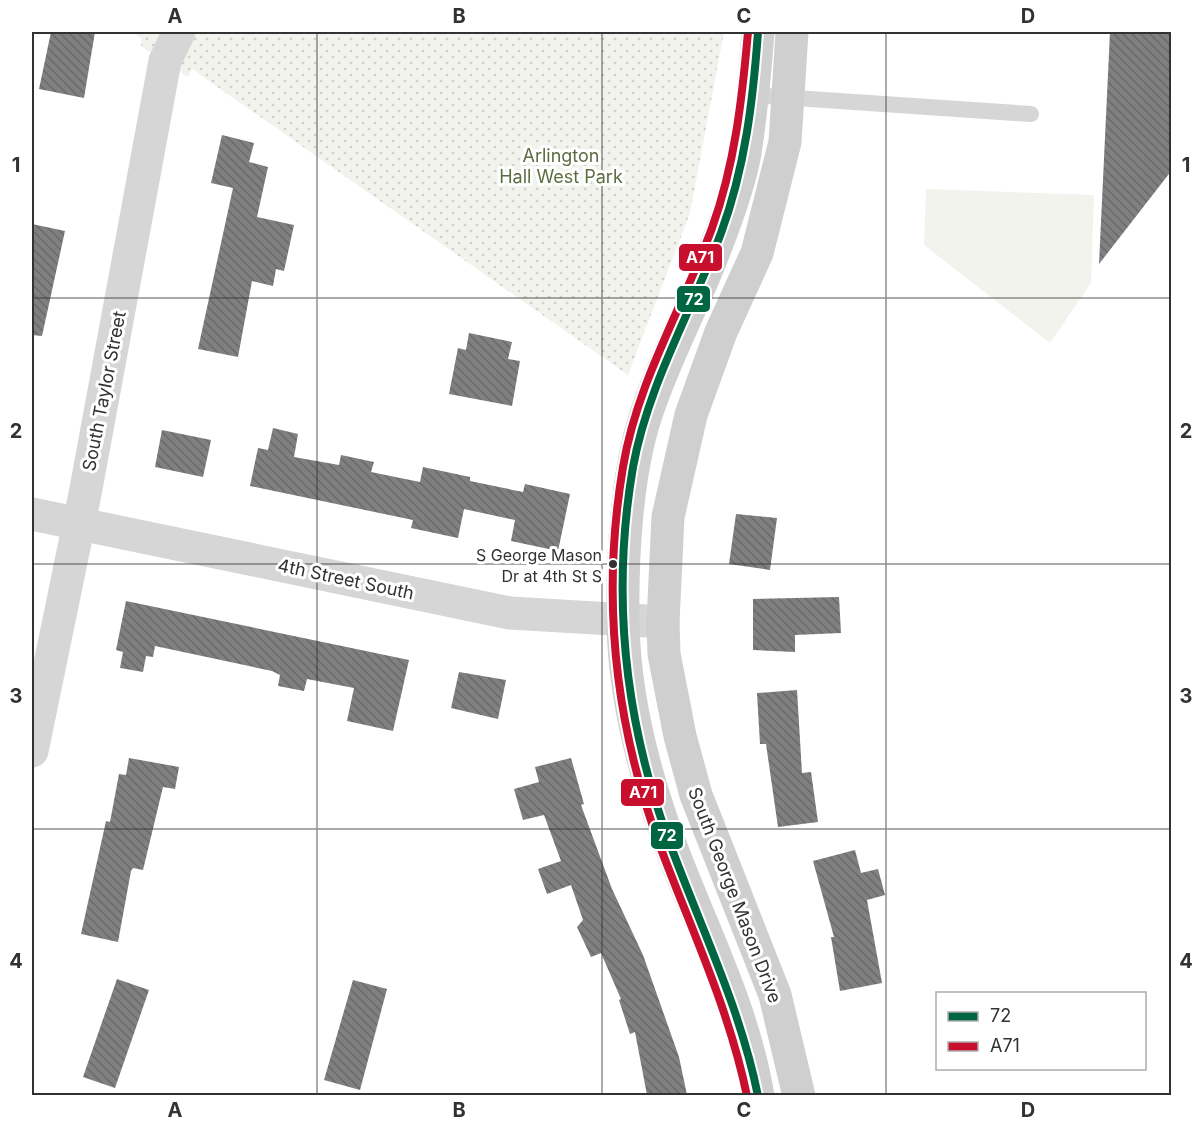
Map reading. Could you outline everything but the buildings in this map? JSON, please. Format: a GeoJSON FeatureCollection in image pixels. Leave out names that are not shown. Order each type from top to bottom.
{"type":"FeatureCollection","features":[{"type":"Feature","properties":{"kind":"main road"},"geometry":{"type":"LineString","coordinates":[[758,32],[744,156],[713,254],[675,339],[644,420],[632,481],[625,545],[623,620],[624,659],[633,713],[653,797],[719,961],[742,1028],[758,1095]]}},
{"type":"Feature","properties":{"kind":"main road","name":"South George Mason Drive"},"geometry":{"type":"LineString","coordinates":[[792,32],[785,142],[757,253],[713,353],[691,415],[668,517],[663,622],[664,654],[696,795],[775,995],[799,1095]]}},
{"type":"Feature","properties":{"kind":"street","name":"South Taylor Street"},"geometry":{"type":"LineString","coordinates":[[32,751],[79,524],[165,61],[179,32]]}},
{"type":"Feature","properties":{"kind":"street","name":"4th Street South"},"geometry":{"type":"LineString","coordinates":[[32,514],[510,613],[663,622]]}},
{"type":"Feature","properties":{"kind":"lane"},"geometry":{"type":"LineString","coordinates":[[751,95],[1031,114]]}},
{"type":"Feature","properties":{"kind":"green space","name":"Arlington Hall West Park"},"geometry":{"type":"Polygon","coordinates":[[[132,32],[724,32],[690,213],[628,375],[192,69],[188,77],[141,46],[142,39],[132,32]]]}},
{"type":"Feature","properties":{"kind":"green space"},"geometry":{"type":"Polygon","coordinates":[[[926,189],[1094,195],[1091,283],[1050,343],[924,245],[926,189]]]}},
{"type":"Feature","properties":{"kind":"transit line","name":"A71"},"geometry":{"type":"LineString","coordinates":[[747,1096],[720,1001],[661,849],[645,803],[633,756],[623,708],[617,661],[613,613],[613,564],[616,516],[623,467],[639,405],[720,204],[732,156],[748,32]]}},
{"type":"Feature","properties":{"kind":"transit line","name":"72"},"geometry":{"type":"LineString","coordinates":[[758,32],[747,134],[729,209],[710,262],[660,377],[640,436],[626,515],[623,611],[626,658],[642,752],[670,844],[741,1031],[758,1096]]}},
{"type":"Feature","properties":{"kind":"place","name":"S George Mason Dr at 4th St S"},"geometry":{"type":"Point","coordinates":[613,564]}}]}
